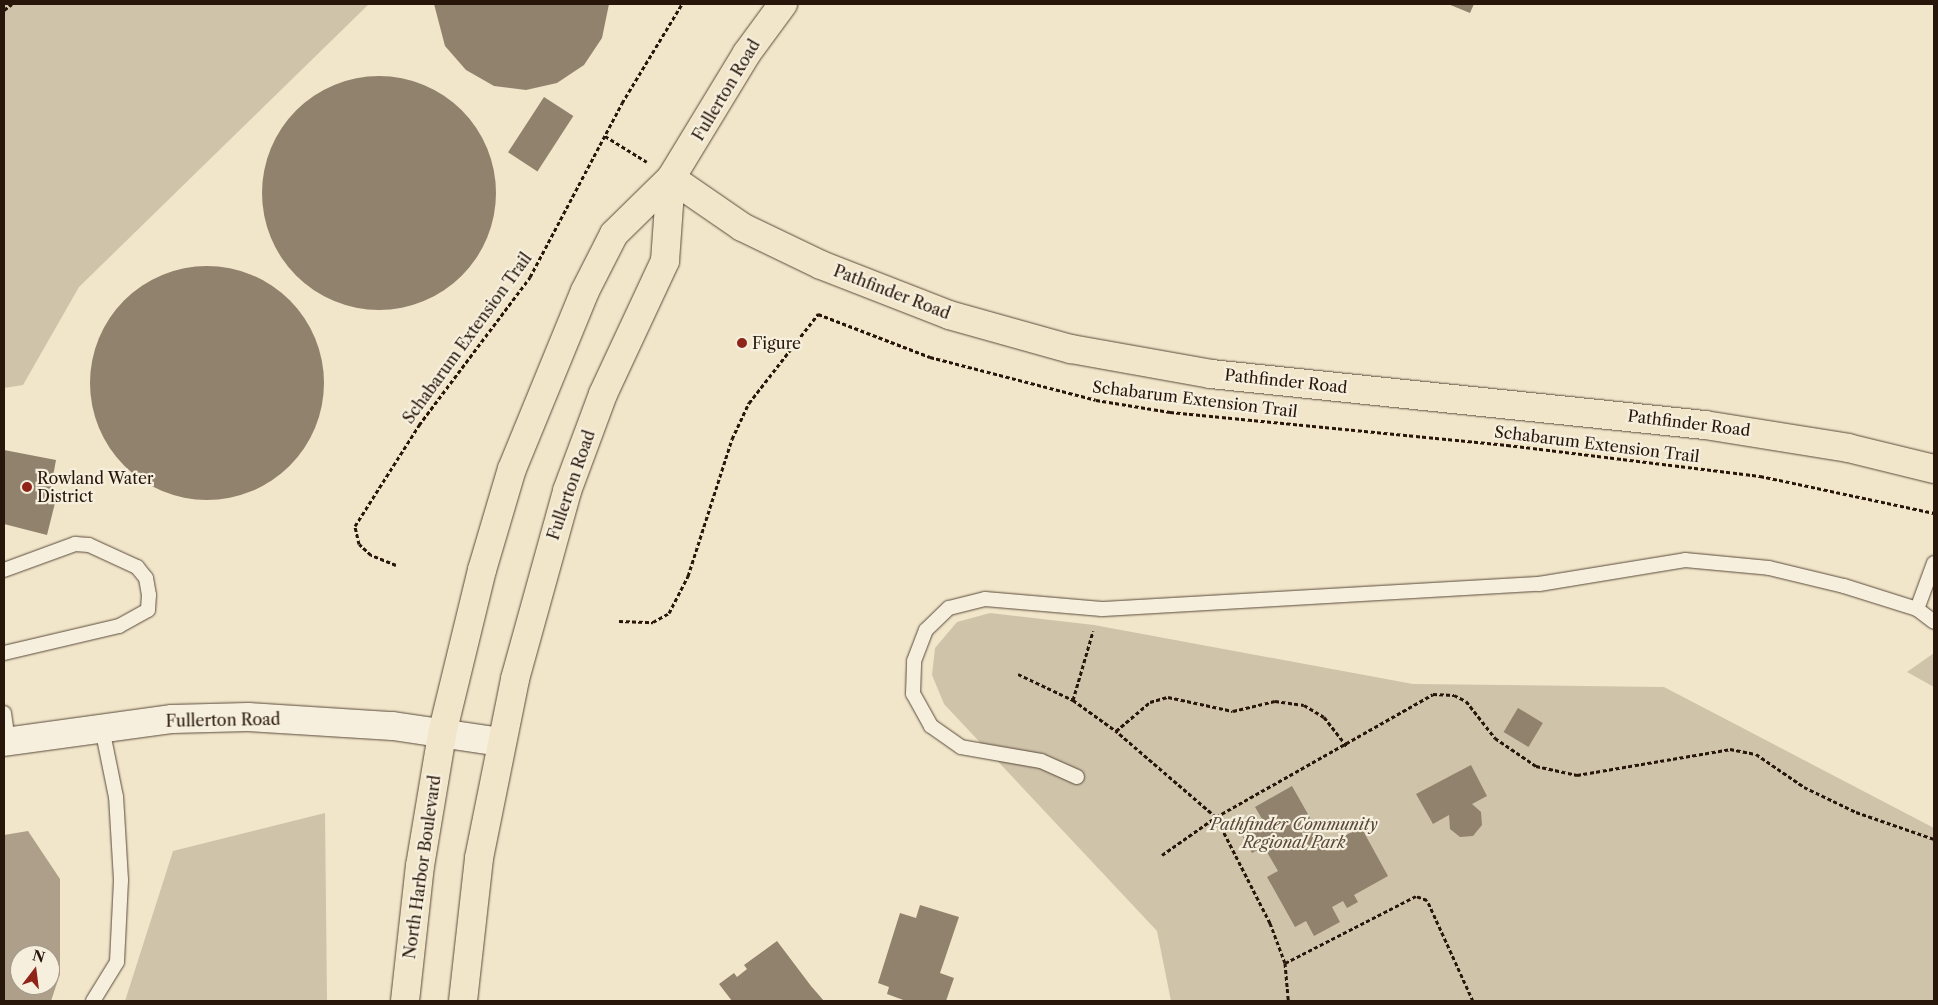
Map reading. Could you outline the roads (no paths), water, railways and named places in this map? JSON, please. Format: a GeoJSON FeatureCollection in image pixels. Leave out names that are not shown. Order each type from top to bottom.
{"type":"FeatureCollection","features":[{"type":"Feature","properties":{"kind":"main road","name":"Fullerton Road"},"geometry":{"type":"LineString","coordinates":[[442,734],[482,570],[512,469],[550,373],[614,234],[671,178],[747,53],[783,4]]}},
{"type":"Feature","properties":{"kind":"main road","name":"Fullerton Road"},"geometry":{"type":"LineString","coordinates":[[500,742],[536,592],[567,491],[603,394],[665,261],[671,178]]}},
{"type":"Feature","properties":{"kind":"main road","name":"Pathfinder Road"},"geometry":{"type":"LineString","coordinates":[[671,178],[742,227],[829,268],[949,315],[1072,349],[1202,372],[1705,424],[1848,448],[1934,469]]}},
{"type":"Feature","properties":{"kind":"main road","name":"North Harbor Boulevard"},"geometry":{"type":"LineString","coordinates":[[405,1001],[420,866],[442,734]]}},
{"type":"Feature","properties":{"kind":"main road"},"geometry":{"type":"LineString","coordinates":[[463,1001],[479,858],[500,742]]}},
{"type":"Feature","properties":{"kind":"street","name":"Fullerton Road"},"geometry":{"type":"LineString","coordinates":[[6,741],[172,719],[248,717],[393,726],[500,742]]}},
{"type":"Feature","properties":{"kind":"lane"},"geometry":{"type":"LineString","coordinates":[[4,570],[75,544],[89,545],[137,567],[146,578],[149,595],[148,610],[119,626],[4,653]]}},
{"type":"Feature","properties":{"kind":"lane"},"geometry":{"type":"LineString","coordinates":[[1078,777],[1041,761],[962,747],[931,726],[913,694],[914,661],[926,630],[949,608],[985,598],[1097,609],[1539,584],[1685,560],[1769,568],[1916,609],[1934,622]]}},
{"type":"Feature","properties":{"kind":"lane"},"geometry":{"type":"LineString","coordinates":[[1916,609],[1934,563]]}},
{"type":"Feature","properties":{"kind":"lane"},"geometry":{"type":"LineString","coordinates":[[4,713],[6,741]]}},
{"type":"Feature","properties":{"kind":"lane"},"geometry":{"type":"LineString","coordinates":[[93,1001],[117,962],[121,880],[116,797],[102,728]]}},
{"type":"Feature","properties":{"kind":"place","name":"Figure"},"geometry":{"type":"Point","coordinates":[742,343]}},
{"type":"Feature","properties":{"kind":"place","name":"Rowland Water District"},"geometry":{"type":"Point","coordinates":[27,487]}},
{"type":"Feature","properties":{"kind":"park label","name":"Pathfinder Community Regional Park"},"geometry":{"type":"Point","coordinates":[1294,833]}}]}
